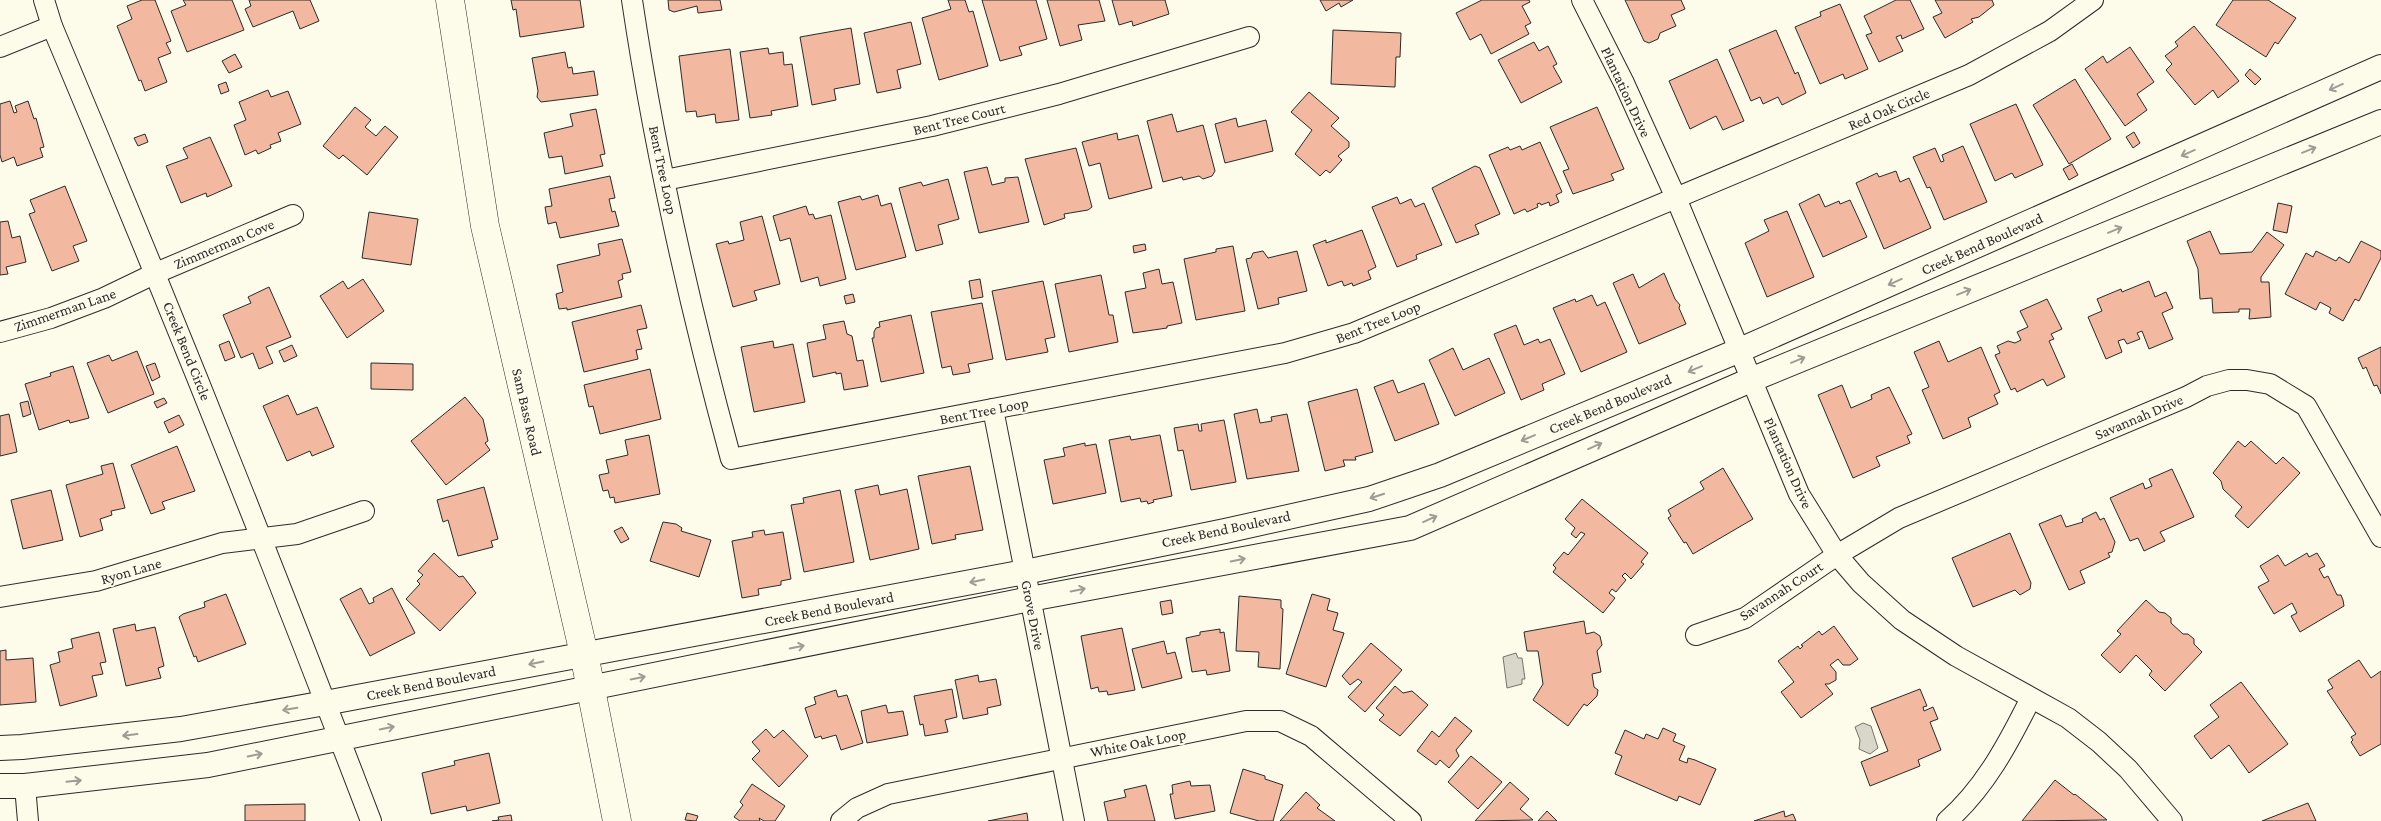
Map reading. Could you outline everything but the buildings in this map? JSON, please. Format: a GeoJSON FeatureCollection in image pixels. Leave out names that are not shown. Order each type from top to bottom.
{"type":"FeatureCollection","features":[{"type":"Feature","properties":{"kind":"main road","name":"Sam Bass Road"},"geometry":{"type":"LineString","coordinates":[[450,0],[485,226],[584,654],[617,821]]}},
{"type":"Feature","properties":{"kind":"street","name":"Creek Bend Circle"},"geometry":{"type":"LineString","coordinates":[[44,0],[52,26],[156,273],[262,539],[371,821]]}},
{"type":"Feature","properties":{"kind":"street","name":"Bent Tree Loop"},"geometry":{"type":"LineString","coordinates":[[632,0],[642,68],[664,180],[699,340],[731,459],[1320,344],[1354,333],[1676,198]]}},
{"type":"Feature","properties":{"kind":"street","name":"Plantation Drive"},"geometry":{"type":"LineString","coordinates":[[1582,0],[1624,83],[1676,198],[1753,379],[1799,494],[1837,554],[1861,583],[1902,620],[1956,656],[2068,718],[2099,742],[2128,769],[2172,821]]}},
{"type":"Feature","properties":{"kind":"street","name":"Red Oak Circle"},"geometry":{"type":"LineString","coordinates":[[1676,198],[1969,75],[2050,31],[2093,0]]}},
{"type":"Feature","properties":{"kind":"street"},"geometry":{"type":"LineString","coordinates":[[0,47],[52,26]]}},
{"type":"Feature","properties":{"kind":"street","name":"Bent Tree Court"},"geometry":{"type":"LineString","coordinates":[[664,180],[932,126],[1059,94],[1249,37]]}},
{"type":"Feature","properties":{"kind":"street","name":"Creek Bend Boulevard"},"geometry":{"type":"LineString","coordinates":[[0,748],[181,729],[326,703],[1024,572],[1369,499],[1440,475],[1740,350],[2381,67]]}},
{"type":"Feature","properties":{"kind":"street","name":"Creek Bend Boulevard"},"geometry":{"type":"LineString","coordinates":[[0,786],[25,786],[208,766],[339,737],[1030,599],[1410,528],[1753,379],[2381,122]]}},
{"type":"Feature","properties":{"kind":"street","name":"Zimmerman Cove"},"geometry":{"type":"LineString","coordinates":[[156,273],[293,215]]}},
{"type":"Feature","properties":{"kind":"street","name":"Zimmerman Lane"},"geometry":{"type":"LineString","coordinates":[[0,332],[51,318],[104,298],[156,273]]}},
{"type":"Feature","properties":{"kind":"street","name":"Savannah Drive"},"geometry":{"type":"LineString","coordinates":[[1837,554],[1899,518],[2207,386],[2230,380],[2247,380],[2270,384],[2306,406],[2381,537]]}},
{"type":"Feature","properties":{"kind":"street","name":"Grove Drive"},"geometry":{"type":"LineString","coordinates":[[993,409],[1074,821]]}},
{"type":"Feature","properties":{"kind":"street","name":"Ryon Lane"},"geometry":{"type":"LineString","coordinates":[[0,597],[96,581],[222,543],[297,534],[364,511]]}},
{"type":"Feature","properties":{"kind":"street","name":"Savannah Court"},"geometry":{"type":"LineString","coordinates":[[1696,635],[1745,618],[1837,554]]}},
{"type":"Feature","properties":{"kind":"street"},"geometry":{"type":"LineString","coordinates":[[1947,821],[1997,762],[2031,698]]}},
{"type":"Feature","properties":{"kind":"street","name":"White Oak Loop"},"geometry":{"type":"LineString","coordinates":[[841,821],[857,808],[888,794],[1061,757],[1246,721],[1280,720],[1321,742],[1411,821]]}},
{"type":"Feature","properties":{"kind":"street"},"geometry":{"type":"LineString","coordinates":[[25,786],[28,821]]}},
{"type":"Feature","properties":{"kind":"shaded area"},"geometry":{"type":"Polygon","coordinates":[[[1516,653],[1518,658],[1522,658],[1525,679],[1522,679],[1522,684],[1507,688],[1503,657],[1516,653]]]}},
{"type":"Feature","properties":{"kind":"shaded area"},"geometry":{"type":"Polygon","coordinates":[[[1863,723],[1871,726],[1878,748],[1870,754],[1859,749],[1860,740],[1855,727],[1863,723]]]}}]}
